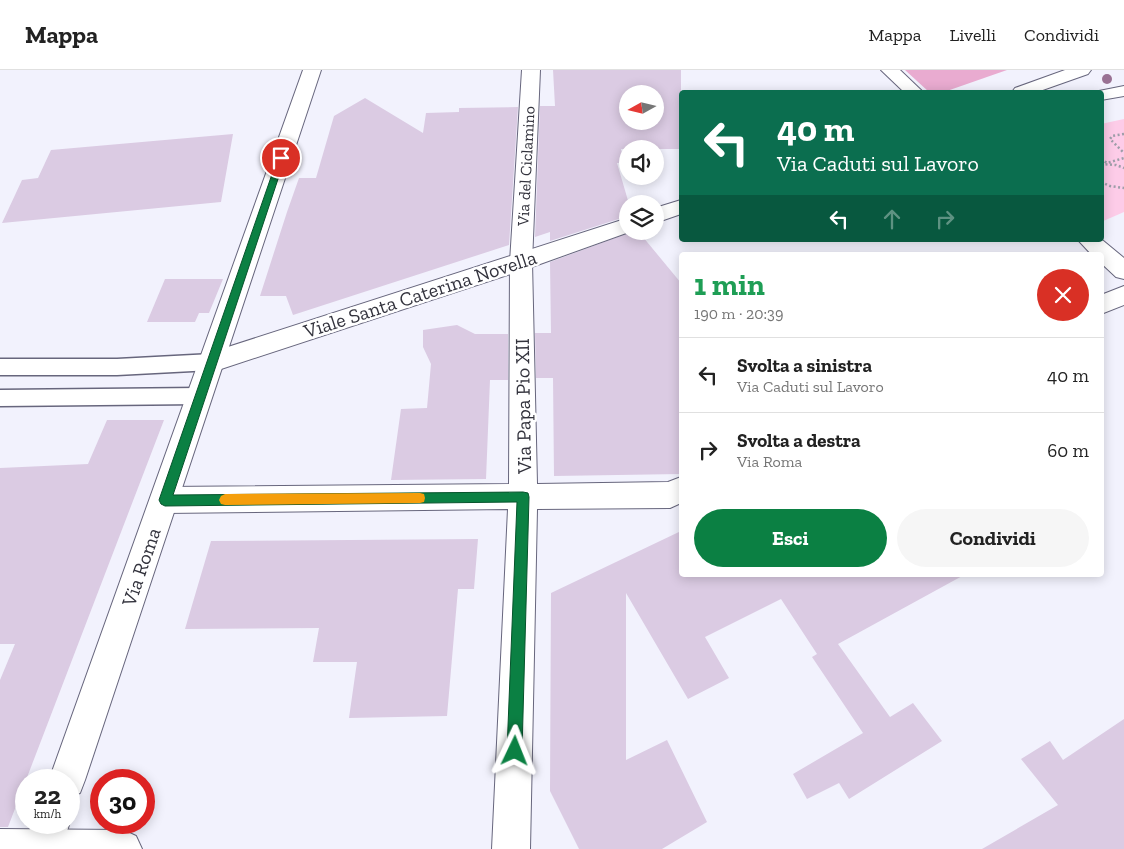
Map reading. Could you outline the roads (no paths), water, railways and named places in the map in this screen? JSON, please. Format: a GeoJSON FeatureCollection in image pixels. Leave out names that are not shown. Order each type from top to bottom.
{"type":"FeatureCollection","features":[{"type":"Feature","properties":{"kind":"street","name":"Via Roma"},"geometry":{"type":"LineString","coordinates":[[71,769],[312,70]]}},
{"type":"Feature","properties":{"kind":"street","name":"Via del Ciclamino"},"geometry":{"type":"LineString","coordinates":[[521,262],[530,70]]}},
{"type":"Feature","properties":{"kind":"street"},"geometry":{"type":"LineString","coordinates":[[890,70],[912,90]]}},
{"type":"Feature","properties":{"kind":"street"},"geometry":{"type":"LineString","coordinates":[[1026,90],[1082,70]]}},
{"type":"Feature","properties":{"kind":"street"},"geometry":{"type":"LineString","coordinates":[[1104,94],[1124,91]]}},
{"type":"Feature","properties":{"kind":"street"},"geometry":{"type":"LineString","coordinates":[[664,213],[679,208]]}},
{"type":"Feature","properties":{"kind":"street","name":"Viale Santa Caterina Novella"},"geometry":{"type":"LineString","coordinates":[[212,362],[619,229]]}},
{"type":"Feature","properties":{"kind":"street"},"geometry":{"type":"LineString","coordinates":[[1091,242],[1103,252]]}},
{"type":"Feature","properties":{"kind":"street"},"geometry":{"type":"LineString","coordinates":[[1104,253],[1124,271]]}},
{"type":"Feature","properties":{"kind":"street","name":"Via Papa Pio XII"},"geometry":{"type":"LineString","coordinates":[[511,849],[523,497],[521,262]]}},
{"type":"Feature","properties":{"kind":"street"},"geometry":{"type":"LineString","coordinates":[[1104,304],[1124,295]]}},
{"type":"Feature","properties":{"kind":"street"},"geometry":{"type":"LineString","coordinates":[[165,500],[670,495],[679,491]]}},
{"type":"Feature","properties":{"kind":"street"},"geometry":{"type":"LineString","coordinates":[[0,848],[46,840],[123,849]]}},
{"type":"Feature","properties":{"kind":"lane"},"geometry":{"type":"LineString","coordinates":[[0,367],[159,366],[212,362]]}},
{"type":"Feature","properties":{"kind":"lane"},"geometry":{"type":"LineString","coordinates":[[148,396],[159,366]]}},
{"type":"Feature","properties":{"kind":"lane"},"geometry":{"type":"LineString","coordinates":[[0,398],[200,396]]}}]}
